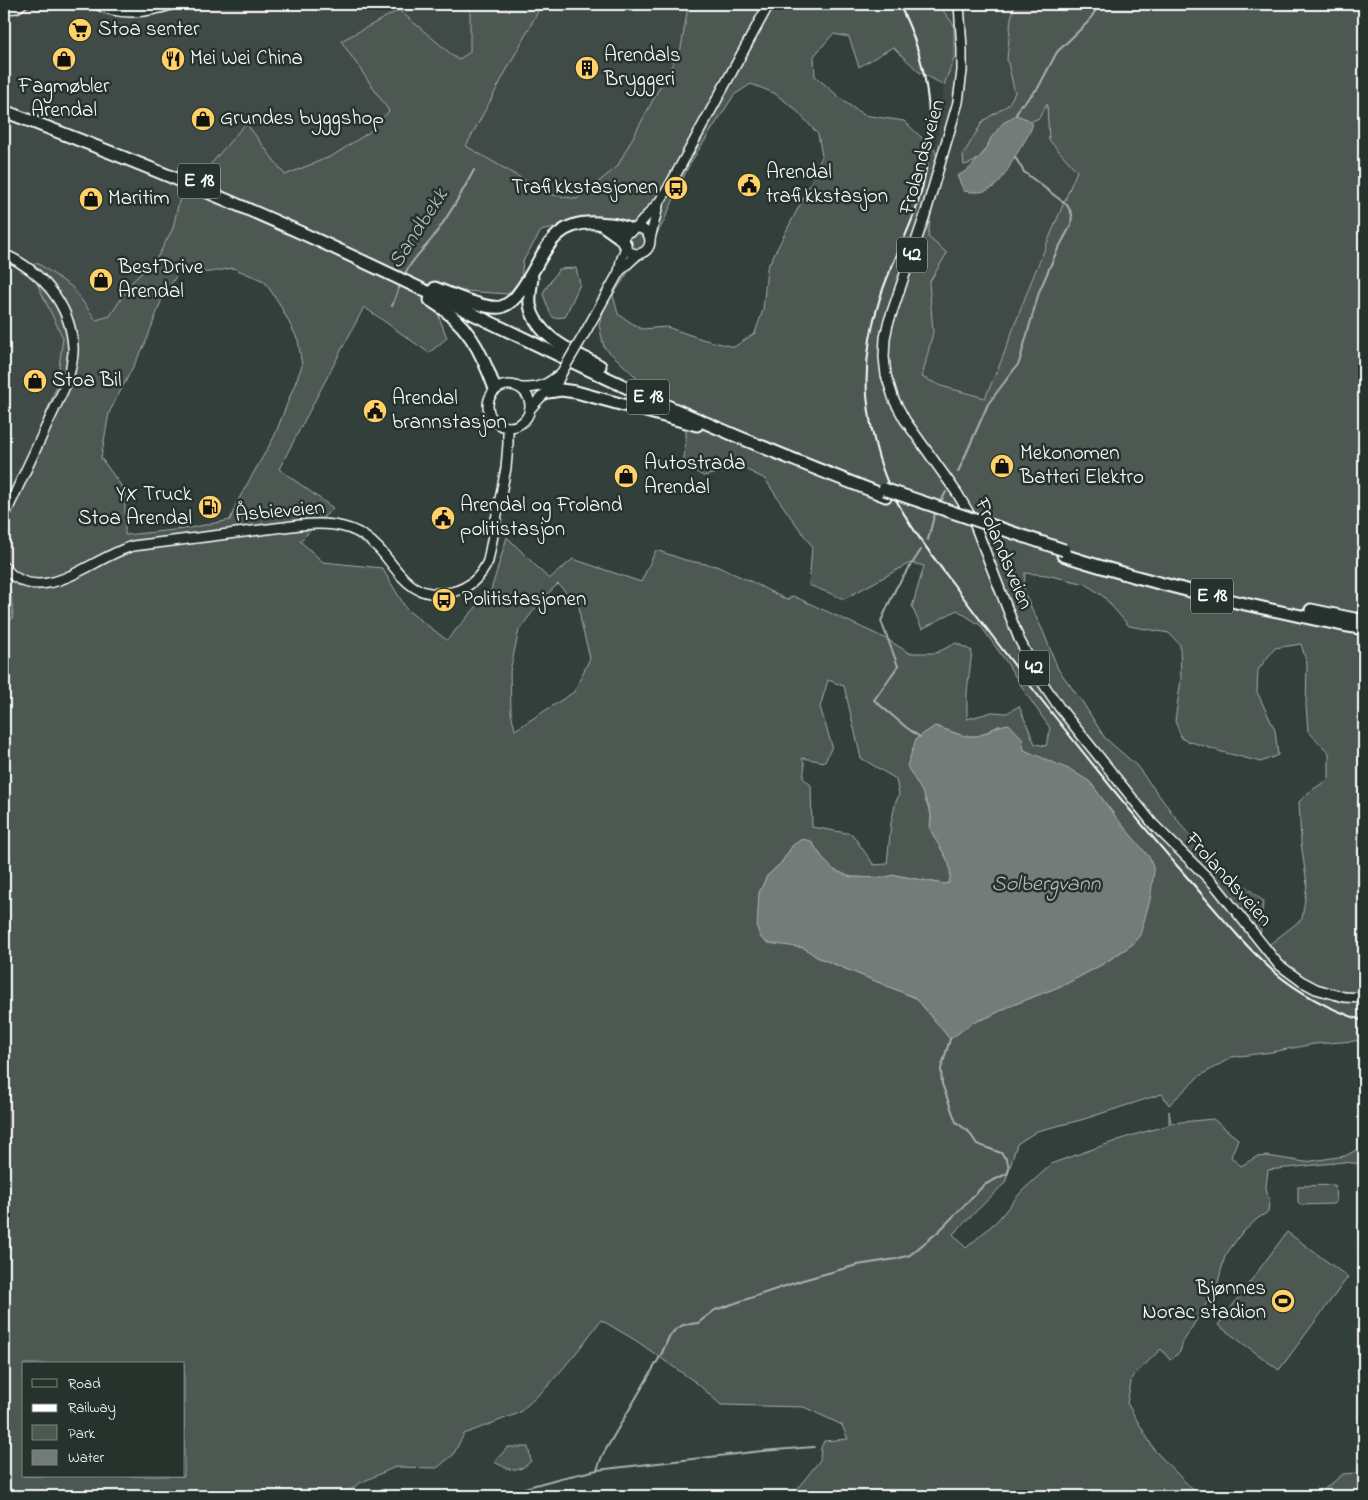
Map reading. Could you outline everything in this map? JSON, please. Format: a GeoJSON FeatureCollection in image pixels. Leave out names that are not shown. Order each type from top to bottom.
{"type":"FeatureCollection","features":[{"type":"Feature","properties":{"kind":"highway","name":"E 18"},"geometry":{"type":"LineString","coordinates":[[4,103],[112,144],[197,181],[389,271],[415,286],[643,395],[825,473],[885,492]]}},
{"type":"Feature","properties":{"kind":"highway","name":"E 18"},"geometry":{"type":"LineString","coordinates":[[4,111],[89,143],[193,186],[389,271]]}},
{"type":"Feature","properties":{"kind":"highway","name":"E 18"},"geometry":{"type":"LineString","coordinates":[[415,286],[431,287],[478,304],[500,307],[513,300],[532,276],[548,244],[556,235],[586,222],[610,223],[634,229]]}},
{"type":"Feature","properties":{"kind":"highway"},"geometry":{"type":"LineString","coordinates":[[600,223],[613,232],[626,245]]}},
{"type":"Feature","properties":{"kind":"highway","name":"E 18"},"geometry":{"type":"LineString","coordinates":[[532,276],[531,307],[541,328],[559,344],[606,369]]}},
{"type":"Feature","properties":{"kind":"highway","name":"E 18"},"geometry":{"type":"LineString","coordinates":[[415,286],[459,321],[470,335],[487,367],[495,389]]}},
{"type":"Feature","properties":{"kind":"highway","name":"E 18"},"geometry":{"type":"LineString","coordinates":[[431,287],[708,418],[885,492],[997,534],[1235,595],[1364,621]]}},
{"type":"Feature","properties":{"kind":"highway","name":"E 18"},"geometry":{"type":"LineString","coordinates":[[548,392],[561,390],[576,392],[741,438]]}},
{"type":"Feature","properties":{"kind":"highway","name":"E 18"},"geometry":{"type":"LineString","coordinates":[[1063,552],[1129,575],[1233,601],[1364,629]]}},
{"type":"Feature","properties":{"kind":"main road"},"geometry":{"type":"LineString","coordinates":[[4,9],[16,8],[22,4]]}},
{"type":"Feature","properties":{"kind":"main road"},"geometry":{"type":"LineString","coordinates":[[96,4],[116,12],[131,12],[174,4]]}},
{"type":"Feature","properties":{"kind":"main road"},"geometry":{"type":"LineString","coordinates":[[742,53],[745,41],[762,4]]}},
{"type":"Feature","properties":{"kind":"main road"},"geometry":{"type":"LineString","coordinates":[[530,409],[528,397],[521,388],[515,385],[508,384],[495,389],[488,400],[488,412],[496,423],[508,427],[520,424],[528,415],[530,409],[557,383],[619,272],[638,254],[646,251],[648,248],[660,201],[769,4]]}},
{"type":"Feature","properties":{"kind":"main road","name":"Frolandsveien"},"geometry":{"type":"LineString","coordinates":[[959,4],[962,71],[958,102],[926,212],[885,338],[884,357],[886,375],[894,400],[905,420],[958,493],[973,520],[1023,646],[1040,680],[1059,707],[1153,824],[1214,886],[1278,964],[1301,981],[1316,988],[1344,997],[1364,998]]}},
{"type":"Feature","properties":{"kind":"main road"},"geometry":{"type":"LineString","coordinates":[[619,272],[626,245],[626,236],[660,201]]}},
{"type":"Feature","properties":{"kind":"main road"},"geometry":{"type":"LineString","coordinates":[[634,229],[643,230],[650,239]]}},
{"type":"Feature","properties":{"kind":"main road"},"geometry":{"type":"LineString","coordinates":[[626,245],[631,252],[638,254]]}},
{"type":"Feature","properties":{"kind":"main road"},"geometry":{"type":"LineString","coordinates":[[4,254],[42,278],[52,291],[66,316],[71,331],[73,347],[68,380],[4,517]]}},
{"type":"Feature","properties":{"kind":"main road"},"geometry":{"type":"LineString","coordinates":[[521,388],[535,388],[546,385],[562,372]]}},
{"type":"Feature","properties":{"kind":"main road","name":"Åsbieveien"},"geometry":{"type":"LineString","coordinates":[[4,567],[18,580],[29,584],[48,584],[133,546],[300,525],[325,524],[338,525],[363,535],[382,552],[402,577],[417,590],[437,594],[456,591],[464,588],[478,577],[488,561],[506,468],[508,427]]}},
{"type":"Feature","properties":{"kind":"shaded area"},"geometry":{"type":"Polygon","coordinates":[[[4,4],[118,4],[152,6],[154,4],[458,4],[470,10],[470,52],[458,60],[399,10],[341,41],[390,111],[368,133],[332,156],[285,175],[245,123],[179,201],[173,228],[158,256],[132,282],[110,316],[96,320],[72,287],[35,262],[31,271],[63,338],[56,388],[4,519],[4,4]]]}},
{"type":"Feature","properties":{"kind":"shaded area"},"geometry":{"type":"Polygon","coordinates":[[[542,4],[685,4],[688,7],[681,48],[617,167],[577,199],[548,194],[465,146],[542,4]]]}},
{"type":"Feature","properties":{"kind":"shaded area"},"geometry":{"type":"Polygon","coordinates":[[[938,4],[1015,4],[1011,18],[1007,59],[1015,93],[1008,105],[983,121],[964,165],[973,163],[968,170],[957,176],[1007,172],[1033,124],[1030,122],[1039,118],[1048,103],[1049,140],[1077,171],[985,398],[941,386],[922,377],[933,332],[929,283],[947,254],[928,237],[931,211],[940,171],[935,150],[944,85],[954,58],[953,25],[938,4]]]}},
{"type":"Feature","properties":{"kind":"shaded area"},"geometry":{"type":"Polygon","coordinates":[[[4,583],[11,593],[13,617],[4,629],[4,583]]]}},
{"type":"Feature","properties":{"kind":"green space"},"geometry":{"type":"Polygon","coordinates":[[[458,4],[542,4],[466,146],[548,194],[577,199],[617,167],[681,48],[688,7],[685,4],[938,4],[954,25],[954,58],[944,85],[919,72],[893,47],[859,67],[849,37],[833,34],[814,56],[815,76],[846,103],[864,115],[904,121],[935,150],[940,171],[931,211],[928,237],[947,253],[929,283],[933,332],[922,377],[941,386],[985,398],[1077,171],[1049,140],[1047,104],[1039,118],[1030,122],[1027,119],[991,138],[978,159],[964,165],[963,155],[983,121],[1008,105],[1015,93],[1007,59],[1011,18],[1015,4],[1364,4],[1364,1038],[1355,1041],[1314,1044],[1232,1057],[1198,1077],[1169,1105],[1162,1094],[1081,1120],[1037,1131],[1017,1144],[1005,1183],[953,1234],[966,1248],[997,1221],[1022,1191],[1053,1163],[1130,1136],[1169,1125],[1169,1111],[1171,1123],[1213,1119],[1238,1139],[1231,1157],[1241,1166],[1256,1157],[1267,1156],[1305,1162],[1345,1156],[1364,1146],[1364,1164],[1343,1162],[1268,1170],[1266,1187],[1269,1203],[1268,1212],[1257,1219],[1240,1235],[1225,1256],[1217,1286],[1183,1342],[1180,1352],[1170,1360],[1161,1349],[1132,1377],[1127,1403],[1155,1451],[1199,1496],[793,1496],[820,1460],[824,1441],[848,1439],[842,1425],[804,1407],[721,1405],[698,1384],[635,1340],[601,1320],[549,1385],[519,1413],[464,1434],[453,1455],[437,1468],[395,1467],[358,1484],[343,1496],[4,1496],[4,629],[13,617],[11,593],[4,583],[4,519],[56,388],[63,338],[31,271],[36,262],[72,287],[96,320],[110,316],[132,282],[158,256],[173,228],[179,201],[246,123],[285,175],[332,156],[368,133],[389,111],[341,41],[399,10],[458,60],[470,52],[470,10],[458,4]],[[751,84],[734,95],[689,165],[663,223],[643,258],[631,268],[613,295],[618,314],[641,329],[667,327],[734,347],[755,333],[763,310],[767,268],[806,193],[822,156],[818,134],[794,108],[774,93],[751,84]],[[576,222],[541,231],[523,261],[521,279],[508,294],[449,290],[436,309],[447,338],[429,353],[364,307],[279,469],[333,508],[300,541],[323,562],[382,568],[407,610],[447,640],[491,590],[507,537],[549,579],[573,559],[641,582],[656,550],[685,560],[716,566],[787,600],[793,596],[887,639],[909,653],[936,653],[956,643],[972,651],[967,692],[967,719],[992,712],[1007,713],[1019,706],[1035,744],[1046,746],[1050,728],[980,625],[957,610],[922,629],[912,607],[924,566],[908,564],[844,599],[809,585],[812,546],[765,479],[745,469],[739,469],[735,463],[723,472],[703,476],[683,464],[686,425],[649,393],[634,375],[604,347],[599,325],[624,249],[614,228],[576,222]],[[233,268],[211,272],[178,273],[162,299],[145,344],[109,413],[101,458],[125,491],[125,535],[184,529],[230,520],[237,502],[274,437],[302,366],[298,340],[279,303],[264,281],[233,268]],[[1025,573],[1024,593],[1043,631],[1058,669],[1083,703],[1105,738],[1136,765],[1186,831],[1218,869],[1239,881],[1263,901],[1260,940],[1270,944],[1302,919],[1307,884],[1301,843],[1299,802],[1309,792],[1329,779],[1329,753],[1308,731],[1306,705],[1307,664],[1301,644],[1275,648],[1258,670],[1257,692],[1275,730],[1278,755],[1261,762],[1182,739],[1175,721],[1181,679],[1180,645],[1169,633],[1129,626],[1104,597],[1086,584],[1046,575],[1025,573]],[[558,584],[543,598],[519,630],[510,671],[511,712],[515,730],[574,692],[590,658],[581,623],[579,606],[558,584]],[[828,680],[820,707],[832,746],[825,762],[802,758],[804,766],[803,778],[811,785],[812,827],[852,834],[874,865],[887,864],[891,823],[899,795],[896,779],[861,758],[844,686],[828,680]],[[1000,725],[979,736],[964,736],[935,726],[916,739],[925,800],[931,814],[930,829],[950,865],[949,883],[944,884],[895,875],[882,878],[851,877],[834,870],[824,860],[811,841],[793,845],[781,863],[767,876],[759,893],[804,948],[817,957],[916,998],[950,1039],[972,1023],[1066,984],[1103,964],[1133,944],[1115,816],[1090,782],[1024,750],[1022,743],[1000,725]]]}},
{"type":"Feature","properties":{"kind":"green space"},"geometry":{"type":"Polygon","coordinates":[[[576,268],[580,284],[565,317],[554,318],[550,313],[543,294],[544,291],[559,269],[576,268]]]}},
{"type":"Feature","properties":{"kind":"green space"},"geometry":{"type":"Polygon","coordinates":[[[1335,1185],[1336,1202],[1333,1204],[1300,1205],[1298,1203],[1298,1186],[1335,1185]]]}},
{"type":"Feature","properties":{"kind":"green space"},"geometry":{"type":"Polygon","coordinates":[[[1358,1230],[1364,1230],[1364,1340],[1358,1230]]]}},
{"type":"Feature","properties":{"kind":"green space","name":"Bjønnes Norac stadion"},"geometry":{"type":"Polygon","coordinates":[[[1287,1232],[1348,1277],[1279,1370],[1218,1325],[1287,1232]]]}},
{"type":"Feature","properties":{"kind":"green space"},"geometry":{"type":"Polygon","coordinates":[[[508,1447],[528,1447],[531,1461],[517,1470],[494,1462],[508,1447]]]}},
{"type":"Feature","properties":{"kind":"green space"},"geometry":{"type":"Polygon","coordinates":[[[1364,1472],[1364,1496],[1316,1496],[1343,1474],[1364,1472]]]}},
{"type":"Feature","properties":{"kind":"water"},"geometry":{"type":"Polygon","coordinates":[[[1016,115],[1027,119],[1033,124],[1002,179],[991,189],[975,192],[964,191],[957,176],[968,170],[986,150],[991,138],[1003,123],[1016,115]]]}},
{"type":"Feature","properties":{"kind":"water","name":"Solbergvann"},"geometry":{"type":"Polygon","coordinates":[[[1009,724],[1022,738],[1024,750],[1073,771],[1090,782],[1150,858],[1154,871],[1150,900],[1140,935],[1133,944],[1103,964],[1066,984],[972,1023],[950,1039],[916,998],[817,957],[804,948],[768,943],[761,938],[757,928],[759,893],[767,876],[781,863],[793,845],[802,839],[811,841],[824,860],[834,870],[851,877],[882,878],[895,875],[944,884],[949,883],[950,867],[931,830],[929,808],[907,766],[916,739],[935,726],[963,735],[975,736],[1009,724]]]}},
{"type":"Feature","properties":{"kind":"waterway"},"geometry":{"type":"LineString","coordinates":[[1016,115],[1021,104],[1038,88],[1057,52],[1088,22],[1100,4]]}},
{"type":"Feature","properties":{"kind":"waterway"},"geometry":{"type":"LineString","coordinates":[[958,472],[988,404],[1019,363],[1039,292],[1071,225],[1072,214],[1067,205],[1024,172],[1015,157]]}},
{"type":"Feature","properties":{"kind":"waterway","name":"Sandbekk"},"geometry":{"type":"LineString","coordinates":[[404,276],[445,220],[474,170]]}},
{"type":"Feature","properties":{"kind":"waterway","name":"Sandbekk"},"geometry":{"type":"LineString","coordinates":[[392,306],[400,285]]}},
{"type":"Feature","properties":{"kind":"waterway"},"geometry":{"type":"LineString","coordinates":[[940,503],[946,492]]}},
{"type":"Feature","properties":{"kind":"waterway"},"geometry":{"type":"LineString","coordinates":[[928,540],[936,512]]}},
{"type":"Feature","properties":{"kind":"waterway"},"geometry":{"type":"LineString","coordinates":[[920,737],[874,700],[898,666],[881,621],[896,588],[921,550]]}},
{"type":"Feature","properties":{"kind":"waterway"},"geometry":{"type":"LineString","coordinates":[[597,1470],[602,1456],[661,1355],[669,1337],[675,1330],[683,1325],[698,1323],[715,1310],[803,1280],[857,1265],[910,1255],[939,1231],[984,1185],[1008,1173],[1007,1160],[1001,1153],[977,1144],[969,1132],[956,1122],[942,1084],[941,1069],[950,1039]]}},
{"type":"Feature","properties":{"kind":"waterway"},"geometry":{"type":"LineString","coordinates":[[496,1496],[597,1470],[762,1451],[814,1447]]}},
{"type":"Feature","properties":{"kind":"railway"},"geometry":{"type":"LineString","coordinates":[[899,4],[910,28],[925,77],[929,129],[924,181],[913,218],[880,298],[873,322],[868,358],[867,395],[870,419],[878,455],[891,490],[903,513],[925,545],[994,639],[1123,802],[1228,925],[1261,960],[1294,987],[1340,1012],[1364,1021]]}},
{"type":"Feature","properties":{"kind":"place","name":"Stoa senter"},"geometry":{"type":"Point","coordinates":[80,30]}},
{"type":"Feature","properties":{"kind":"place","name":"Fagmøbler Arendal"},"geometry":{"type":"Point","coordinates":[64,59]}},
{"type":"Feature","properties":{"kind":"place","name":"Mei Wei China"},"geometry":{"type":"Point","coordinates":[173,59]}},
{"type":"Feature","properties":{"kind":"place","name":"Arendals Bryggeri"},"geometry":{"type":"Point","coordinates":[587,68]}},
{"type":"Feature","properties":{"kind":"place","name":"Grundes byggshop"},"geometry":{"type":"Point","coordinates":[203,119]}},
{"type":"Feature","properties":{"kind":"place","name":"Arendal trafikkstasjon"},"geometry":{"type":"Point","coordinates":[749,185]}},
{"type":"Feature","properties":{"kind":"place","name":"Trafikkstasjonen"},"geometry":{"type":"Point","coordinates":[676,188]}},
{"type":"Feature","properties":{"kind":"place","name":"Maritim"},"geometry":{"type":"Point","coordinates":[91,199]}},
{"type":"Feature","properties":{"kind":"place","name":"BestDrive Arendal"},"geometry":{"type":"Point","coordinates":[101,280]}},
{"type":"Feature","properties":{"kind":"place","name":"Stoa Bil"},"geometry":{"type":"Point","coordinates":[35,381]}},
{"type":"Feature","properties":{"kind":"place","name":"Arendal brannstasjon"},"geometry":{"type":"Point","coordinates":[375,411]}},
{"type":"Feature","properties":{"kind":"place","name":"Mekonomen Batteri Elektro"},"geometry":{"type":"Point","coordinates":[1002,466]}},
{"type":"Feature","properties":{"kind":"place","name":"Autostrada Arendal"},"geometry":{"type":"Point","coordinates":[626,476]}},
{"type":"Feature","properties":{"kind":"place","name":"YX Truck Stoa Arendal"},"geometry":{"type":"Point","coordinates":[210,507]}},
{"type":"Feature","properties":{"kind":"place","name":"Arendal og Froland politistasjon"},"geometry":{"type":"Point","coordinates":[443,518]}},
{"type":"Feature","properties":{"kind":"place","name":"Politistasjonen"},"geometry":{"type":"Point","coordinates":[444,600]}},
{"type":"Feature","properties":{"kind":"place","name":"Bjønnes Norac stadion"},"geometry":{"type":"Point","coordinates":[1283,1301]}}]}
